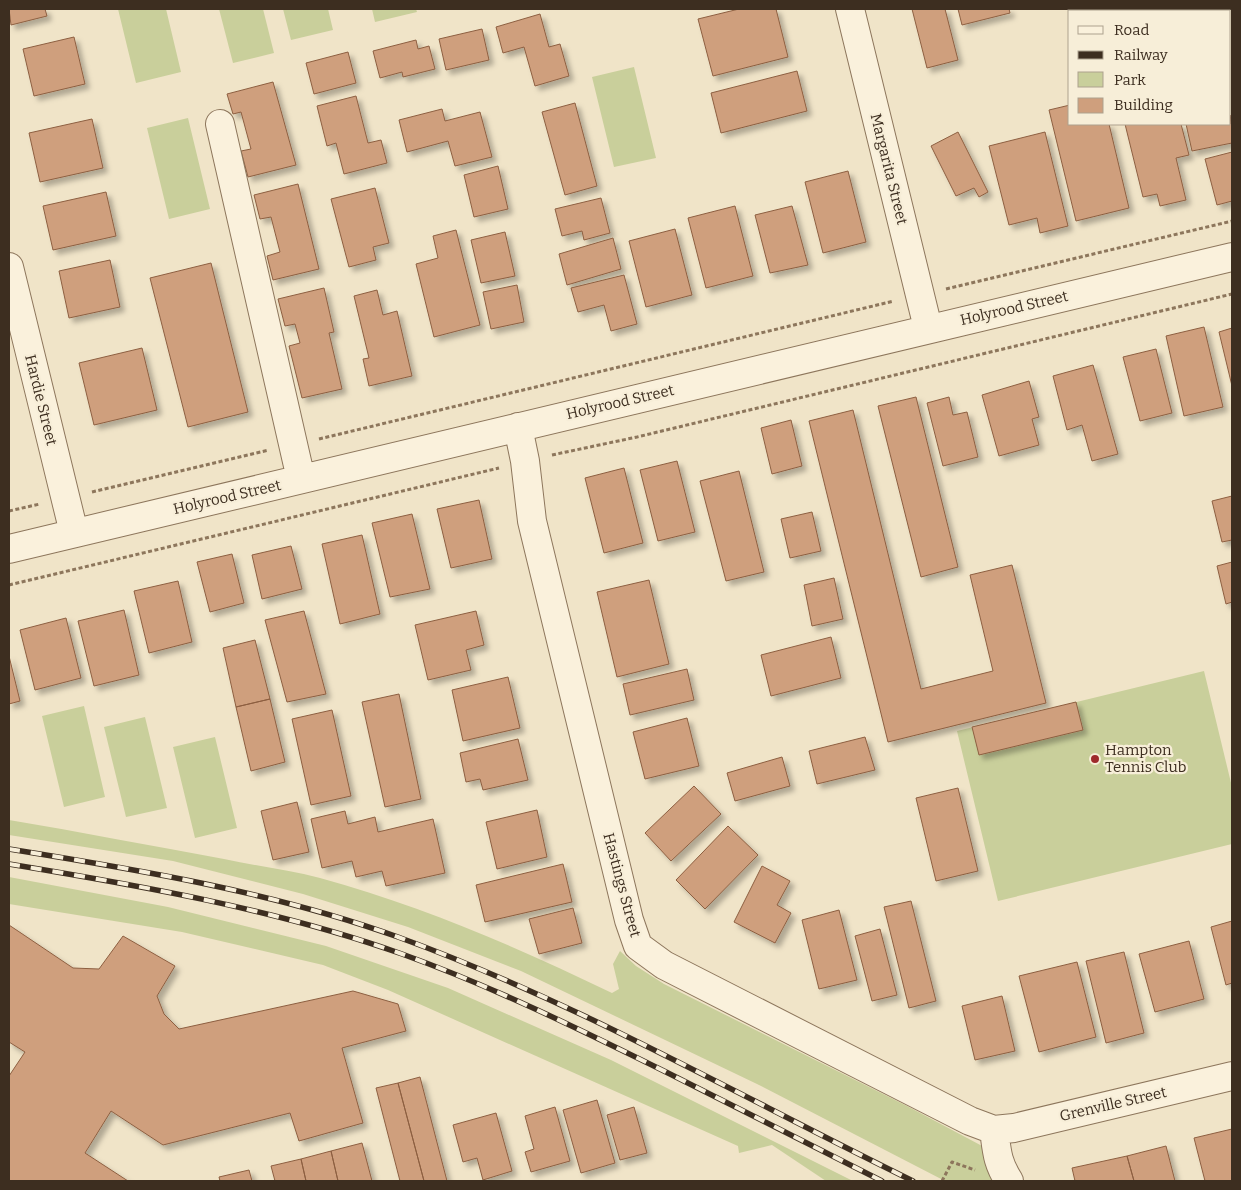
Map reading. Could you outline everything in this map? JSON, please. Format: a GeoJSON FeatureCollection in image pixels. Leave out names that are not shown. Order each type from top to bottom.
{"type":"FeatureCollection","features":[{"type":"Feature","properties":{"kind":"street","name":"Margarita Street"},"geometry":{"type":"LineString","coordinates":[[850,9],[928,328]]}},
{"type":"Feature","properties":{"kind":"street"},"geometry":{"type":"LineString","coordinates":[[220,124],[301,479]]}},
{"type":"Feature","properties":{"kind":"street","name":"Holyrood Street"},"geometry":{"type":"LineString","coordinates":[[9,549],[928,328],[1232,257]]}},
{"type":"Feature","properties":{"kind":"street","name":"Hardie Street"},"geometry":{"type":"LineString","coordinates":[[9,267],[74,533]]}},
{"type":"Feature","properties":{"kind":"street","name":"Hastings Street"},"geometry":{"type":"LineString","coordinates":[[509,429],[629,920],[638,946],[664,965],[970,1121],[994,1130]]}},
{"type":"Feature","properties":{"kind":"street","name":"Grenville Street"},"geometry":{"type":"LineString","coordinates":[[994,1130],[1014,1128],[1232,1076]]}},
{"type":"Feature","properties":{"kind":"street"},"geometry":{"type":"LineString","coordinates":[[994,1130],[1000,1167],[1009,1181]]}},
{"type":"Feature","properties":{"kind":"path"},"geometry":{"type":"LineString","coordinates":[[9,511],[1232,221]]}},
{"type":"Feature","properties":{"kind":"path"},"geometry":{"type":"LineString","coordinates":[[9,585],[1232,294]]}},
{"type":"Feature","properties":{"kind":"path"},"geometry":{"type":"LineString","coordinates":[[942,1181],[952,1162]]}},
{"type":"Feature","properties":{"kind":"green space"},"geometry":{"type":"Polygon","coordinates":[[[118,9],[166,9],[181,72],[136,83],[118,9]]]}},
{"type":"Feature","properties":{"kind":"green space"},"geometry":{"type":"Polygon","coordinates":[[[219,9],[263,9],[274,53],[233,63],[219,9]]]}},
{"type":"Feature","properties":{"kind":"green space"},"geometry":{"type":"Polygon","coordinates":[[[283,9],[328,9],[333,30],[291,40],[283,9]]]}},
{"type":"Feature","properties":{"kind":"green space"},"geometry":{"type":"Polygon","coordinates":[[[372,9],[416,9],[417,12],[375,22],[372,9]]]}},
{"type":"Feature","properties":{"kind":"green space"},"geometry":{"type":"Polygon","coordinates":[[[634,67],[656,158],[614,167],[592,77],[634,67]]]}},
{"type":"Feature","properties":{"kind":"green space"},"geometry":{"type":"Polygon","coordinates":[[[188,118],[210,209],[169,219],[147,128],[188,118]]]}},
{"type":"Feature","properties":{"kind":"green space","name":"Hampton Tennis Club"},"geometry":{"type":"Polygon","coordinates":[[[1204,671],[1232,787],[1232,844],[998,901],[957,731],[1204,671]]]}},
{"type":"Feature","properties":{"kind":"green space"},"geometry":{"type":"Polygon","coordinates":[[[84,706],[105,797],[64,807],[42,716],[84,706]]]}},
{"type":"Feature","properties":{"kind":"green space"},"geometry":{"type":"Polygon","coordinates":[[[145,717],[167,808],[126,817],[104,727],[145,717]]]}},
{"type":"Feature","properties":{"kind":"green space"},"geometry":{"type":"Polygon","coordinates":[[[215,737],[237,828],[195,838],[173,747],[215,737]]]}},
{"type":"Feature","properties":{"kind":"green space"},"geometry":{"type":"Polygon","coordinates":[[[9,820],[320,878],[395,901],[469,929],[612,993],[619,989],[613,964],[620,951],[636,966],[664,984],[907,1106],[984,1147],[995,1181],[945,1181],[757,1084],[521,971],[408,927],[303,894],[173,861],[9,835],[9,820]]]}},
{"type":"Feature","properties":{"kind":"green space"},"geometry":{"type":"Polygon","coordinates":[[[9,877],[168,907],[326,946],[448,988],[611,1060],[853,1181],[826,1181],[772,1145],[739,1153],[738,1146],[388,990],[323,965],[182,932],[9,904],[9,877]]]}},
{"type":"Feature","properties":{"kind":"building"},"geometry":{"type":"Polygon","coordinates":[[[9,9],[45,9],[47,16],[11,25],[9,9]]]}},
{"type":"Feature","properties":{"kind":"building"},"geometry":{"type":"Polygon","coordinates":[[[739,9],[776,9],[788,57],[713,76],[698,19],[739,9]]]}},
{"type":"Feature","properties":{"kind":"building"},"geometry":{"type":"Polygon","coordinates":[[[912,9],[945,9],[958,60],[927,68],[912,9]]]}},
{"type":"Feature","properties":{"kind":"building"},"geometry":{"type":"Polygon","coordinates":[[[958,9],[1009,9],[1010,13],[962,25],[958,9]]]}},
{"type":"Feature","properties":{"kind":"building"},"geometry":{"type":"Polygon","coordinates":[[[540,14],[549,47],[560,44],[569,76],[535,86],[524,47],[503,53],[496,27],[540,14]]]}},
{"type":"Feature","properties":{"kind":"building"},"geometry":{"type":"Polygon","coordinates":[[[482,29],[489,60],[446,70],[439,39],[482,29]]]}},
{"type":"Feature","properties":{"kind":"building"},"geometry":{"type":"Polygon","coordinates":[[[74,37],[85,84],[34,96],[23,49],[74,37]]]}},
{"type":"Feature","properties":{"kind":"building"},"geometry":{"type":"Polygon","coordinates":[[[416,40],[418,49],[429,46],[435,69],[403,77],[402,72],[380,78],[373,51],[416,40]]]}},
{"type":"Feature","properties":{"kind":"building"},"geometry":{"type":"Polygon","coordinates":[[[348,52],[356,83],[314,94],[306,63],[348,52]]]}},
{"type":"Feature","properties":{"kind":"building"},"geometry":{"type":"Polygon","coordinates":[[[797,71],[807,111],[721,133],[711,93],[797,71]]]}},
{"type":"Feature","properties":{"kind":"building"},"geometry":{"type":"Polygon","coordinates":[[[273,82],[296,165],[248,177],[241,151],[251,149],[241,112],[233,114],[227,94],[273,82]]]}},
{"type":"Feature","properties":{"kind":"building"},"geometry":{"type":"Polygon","coordinates":[[[356,96],[368,143],[381,140],[387,163],[344,174],[336,143],[327,146],[317,106],[356,96]]]}},
{"type":"Feature","properties":{"kind":"building"},"geometry":{"type":"Polygon","coordinates":[[[575,103],[597,186],[565,195],[542,112],[575,103]]]}},
{"type":"Feature","properties":{"kind":"building"},"geometry":{"type":"Polygon","coordinates":[[[1068,105],[1068,125],[1109,125],[1129,208],[1076,221],[1049,110],[1068,105]]]}},
{"type":"Feature","properties":{"kind":"building"},"geometry":{"type":"Polygon","coordinates":[[[442,109],[445,121],[480,112],[492,157],[455,166],[448,141],[407,152],[399,120],[442,109]]]}},
{"type":"Feature","properties":{"kind":"building"},"geometry":{"type":"Polygon","coordinates":[[[92,119],[103,168],[40,182],[29,133],[92,119]]]}},
{"type":"Feature","properties":{"kind":"building"},"geometry":{"type":"Polygon","coordinates":[[[1231,120],[1232,143],[1192,151],[1186,125],[1231,125],[1231,120]]]}},
{"type":"Feature","properties":{"kind":"building"},"geometry":{"type":"Polygon","coordinates":[[[1125,125],[1181,125],[1189,155],[1176,158],[1186,200],[1160,206],[1157,194],[1143,197],[1125,125]]]}},
{"type":"Feature","properties":{"kind":"building"},"geometry":{"type":"Polygon","coordinates":[[[958,132],[988,192],[979,197],[974,188],[956,196],[931,146],[958,132]]]}},
{"type":"Feature","properties":{"kind":"building"},"geometry":{"type":"Polygon","coordinates":[[[1045,132],[1068,226],[1040,233],[1037,218],[1009,225],[989,146],[1045,132]]]}},
{"type":"Feature","properties":{"kind":"building"},"geometry":{"type":"Polygon","coordinates":[[[1232,152],[1232,201],[1217,205],[1205,159],[1232,152]]]}},
{"type":"Feature","properties":{"kind":"building"},"geometry":{"type":"Polygon","coordinates":[[[498,166],[508,209],[474,217],[464,175],[498,166]]]}},
{"type":"Feature","properties":{"kind":"building"},"geometry":{"type":"Polygon","coordinates":[[[848,171],[866,242],[823,253],[805,182],[848,171]]]}},
{"type":"Feature","properties":{"kind":"building"},"geometry":{"type":"Polygon","coordinates":[[[298,184],[319,269],[273,280],[267,256],[280,252],[271,217],[260,219],[254,195],[298,184]]]}},
{"type":"Feature","properties":{"kind":"building"},"geometry":{"type":"Polygon","coordinates":[[[375,188],[389,243],[373,247],[376,260],[349,267],[331,199],[375,188]]]}},
{"type":"Feature","properties":{"kind":"building"},"geometry":{"type":"Polygon","coordinates":[[[106,192],[116,236],[53,250],[43,206],[106,192]]]}},
{"type":"Feature","properties":{"kind":"building"},"geometry":{"type":"Polygon","coordinates":[[[601,198],[610,233],[584,240],[582,231],[562,236],[555,209],[601,198]]]}},
{"type":"Feature","properties":{"kind":"building"},"geometry":{"type":"Polygon","coordinates":[[[735,206],[753,276],[706,288],[688,218],[735,206]]]}},
{"type":"Feature","properties":{"kind":"building"},"geometry":{"type":"Polygon","coordinates":[[[792,206],[808,265],[770,273],[755,215],[792,206]]]}},
{"type":"Feature","properties":{"kind":"building"},"geometry":{"type":"Polygon","coordinates":[[[675,229],[692,295],[646,307],[629,241],[675,229]]]}},
{"type":"Feature","properties":{"kind":"building"},"geometry":{"type":"Polygon","coordinates":[[[456,230],[480,325],[434,337],[416,264],[438,258],[433,236],[456,230]]]}},
{"type":"Feature","properties":{"kind":"building"},"geometry":{"type":"Polygon","coordinates":[[[505,232],[515,276],[481,283],[471,240],[505,232]]]}},
{"type":"Feature","properties":{"kind":"building"},"geometry":{"type":"Polygon","coordinates":[[[613,238],[621,269],[567,285],[559,254],[613,238]]]}},
{"type":"Feature","properties":{"kind":"building"},"geometry":{"type":"Polygon","coordinates":[[[110,260],[120,307],[69,318],[59,271],[110,260]]]}},
{"type":"Feature","properties":{"kind":"building"},"geometry":{"type":"Polygon","coordinates":[[[211,263],[248,412],[188,427],[150,278],[211,263]]]}},
{"type":"Feature","properties":{"kind":"building"},"geometry":{"type":"Polygon","coordinates":[[[624,275],[637,324],[611,331],[604,305],[578,312],[571,288],[624,275]]]}},
{"type":"Feature","properties":{"kind":"building"},"geometry":{"type":"Polygon","coordinates":[[[517,285],[524,322],[491,329],[483,292],[517,285]]]}},
{"type":"Feature","properties":{"kind":"building"},"geometry":{"type":"Polygon","coordinates":[[[324,288],[334,332],[329,333],[342,389],[302,398],[289,346],[300,343],[295,324],[285,326],[278,299],[324,288]]]}},
{"type":"Feature","properties":{"kind":"building"},"geometry":{"type":"Polygon","coordinates":[[[377,290],[383,315],[397,311],[412,376],[369,386],[363,359],[369,358],[354,296],[377,290]]]}},
{"type":"Feature","properties":{"kind":"building"},"geometry":{"type":"Polygon","coordinates":[[[1204,327],[1223,407],[1184,416],[1166,336],[1204,327]]]}},
{"type":"Feature","properties":{"kind":"building"},"geometry":{"type":"Polygon","coordinates":[[[1232,328],[1232,386],[1219,332],[1232,328]]]}},
{"type":"Feature","properties":{"kind":"building"},"geometry":{"type":"Polygon","coordinates":[[[142,348],[157,410],[94,425],[79,363],[142,348]]]}},
{"type":"Feature","properties":{"kind":"building"},"geometry":{"type":"Polygon","coordinates":[[[1156,349],[1172,413],[1140,421],[1123,357],[1156,349]]]}},
{"type":"Feature","properties":{"kind":"building"},"geometry":{"type":"Polygon","coordinates":[[[1093,365],[1118,454],[1092,461],[1082,425],[1067,430],[1053,376],[1093,365]]]}},
{"type":"Feature","properties":{"kind":"building"},"geometry":{"type":"Polygon","coordinates":[[[1029,381],[1039,417],[1032,419],[1039,445],[999,456],[982,395],[1029,381]]]}},
{"type":"Feature","properties":{"kind":"building"},"geometry":{"type":"Polygon","coordinates":[[[916,397],[958,567],[921,577],[878,406],[916,397]]]}},
{"type":"Feature","properties":{"kind":"building"},"geometry":{"type":"Polygon","coordinates":[[[949,397],[953,415],[967,412],[978,457],[943,466],[927,403],[949,397]]]}},
{"type":"Feature","properties":{"kind":"building"},"geometry":{"type":"Polygon","coordinates":[[[853,410],[921,689],[993,671],[970,575],[1012,565],[1046,703],[888,742],[809,421],[853,410]]]}},
{"type":"Feature","properties":{"kind":"building"},"geometry":{"type":"Polygon","coordinates":[[[791,420],[802,466],[772,474],[761,428],[791,420]]]}},
{"type":"Feature","properties":{"kind":"building"},"geometry":{"type":"Polygon","coordinates":[[[677,461],[695,532],[658,541],[640,470],[677,461]]]}},
{"type":"Feature","properties":{"kind":"building"},"geometry":{"type":"Polygon","coordinates":[[[624,468],[643,543],[604,553],[585,478],[624,468]]]}},
{"type":"Feature","properties":{"kind":"building"},"geometry":{"type":"Polygon","coordinates":[[[739,471],[764,572],[726,581],[700,481],[739,471]]]}},
{"type":"Feature","properties":{"kind":"building"},"geometry":{"type":"Polygon","coordinates":[[[1232,496],[1232,540],[1222,542],[1212,501],[1232,496]]]}},
{"type":"Feature","properties":{"kind":"building"},"geometry":{"type":"Polygon","coordinates":[[[479,500],[492,559],[451,568],[437,509],[479,500]]]}},
{"type":"Feature","properties":{"kind":"building"},"geometry":{"type":"Polygon","coordinates":[[[812,512],[821,551],[790,558],[781,519],[812,512]]]}},
{"type":"Feature","properties":{"kind":"building"},"geometry":{"type":"Polygon","coordinates":[[[412,514],[430,589],[390,597],[372,523],[412,514]]]}},
{"type":"Feature","properties":{"kind":"building"},"geometry":{"type":"Polygon","coordinates":[[[362,535],[380,614],[340,624],[322,544],[362,535]]]}},
{"type":"Feature","properties":{"kind":"building"},"geometry":{"type":"Polygon","coordinates":[[[291,546],[302,589],[262,599],[252,555],[291,546]]]}},
{"type":"Feature","properties":{"kind":"building"},"geometry":{"type":"Polygon","coordinates":[[[232,554],[244,603],[210,612],[197,562],[232,554]]]}},
{"type":"Feature","properties":{"kind":"building"},"geometry":{"type":"Polygon","coordinates":[[[1232,562],[1232,602],[1226,604],[1217,566],[1232,562]]]}},
{"type":"Feature","properties":{"kind":"building"},"geometry":{"type":"Polygon","coordinates":[[[834,578],[843,619],[812,626],[804,585],[834,578]]]}},
{"type":"Feature","properties":{"kind":"building"},"geometry":{"type":"Polygon","coordinates":[[[649,580],[669,664],[617,677],[597,592],[649,580]]]}},
{"type":"Feature","properties":{"kind":"building"},"geometry":{"type":"Polygon","coordinates":[[[178,581],[192,642],[149,653],[134,591],[178,581]]]}},
{"type":"Feature","properties":{"kind":"building"},"geometry":{"type":"Polygon","coordinates":[[[124,610],[139,675],[94,686],[78,621],[124,610]]]}},
{"type":"Feature","properties":{"kind":"building"},"geometry":{"type":"Polygon","coordinates":[[[304,611],[326,694],[287,702],[265,620],[304,611]]]}},
{"type":"Feature","properties":{"kind":"building"},"geometry":{"type":"Polygon","coordinates":[[[476,611],[484,645],[466,650],[471,670],[428,680],[415,625],[476,611]]]}},
{"type":"Feature","properties":{"kind":"building"},"geometry":{"type":"Polygon","coordinates":[[[66,618],[81,678],[35,690],[20,630],[66,618]]]}},
{"type":"Feature","properties":{"kind":"building"},"geometry":{"type":"Polygon","coordinates":[[[831,637],[841,678],[771,696],[761,655],[831,637]]]}},
{"type":"Feature","properties":{"kind":"building"},"geometry":{"type":"Polygon","coordinates":[[[255,640],[270,699],[236,707],[223,648],[255,640]]]}},
{"type":"Feature","properties":{"kind":"building"},"geometry":{"type":"Polygon","coordinates":[[[9,656],[20,701],[9,704],[9,656]]]}},
{"type":"Feature","properties":{"kind":"building"},"geometry":{"type":"Polygon","coordinates":[[[687,669],[694,700],[630,715],[623,684],[687,669]]]}},
{"type":"Feature","properties":{"kind":"building"},"geometry":{"type":"Polygon","coordinates":[[[508,677],[520,728],[463,741],[452,690],[508,677]]]}},
{"type":"Feature","properties":{"kind":"building"},"geometry":{"type":"Polygon","coordinates":[[[399,694],[421,799],[385,807],[362,702],[399,694]]]}},
{"type":"Feature","properties":{"kind":"building"},"geometry":{"type":"Polygon","coordinates":[[[270,699],[285,762],[251,771],[236,707],[270,699]]]}},
{"type":"Feature","properties":{"kind":"building"},"geometry":{"type":"Polygon","coordinates":[[[1076,702],[1083,730],[979,755],[972,727],[1076,702]]]}},
{"type":"Feature","properties":{"kind":"building"},"geometry":{"type":"Polygon","coordinates":[[[332,710],[351,796],[311,805],[292,719],[332,710]]]}},
{"type":"Feature","properties":{"kind":"building"},"geometry":{"type":"Polygon","coordinates":[[[687,718],[699,766],[645,779],[633,732],[687,718]]]}},
{"type":"Feature","properties":{"kind":"building"},"geometry":{"type":"Polygon","coordinates":[[[865,737],[875,770],[817,784],[809,751],[865,737]]]}},
{"type":"Feature","properties":{"kind":"building"},"geometry":{"type":"Polygon","coordinates":[[[518,739],[528,780],[483,790],[480,779],[466,782],[460,753],[518,739]]]}},
{"type":"Feature","properties":{"kind":"building"},"geometry":{"type":"Polygon","coordinates":[[[782,757],[790,786],[735,801],[727,773],[782,757]]]}},
{"type":"Feature","properties":{"kind":"building"},"geometry":{"type":"Polygon","coordinates":[[[694,786],[721,814],[671,861],[645,833],[694,786]]]}},
{"type":"Feature","properties":{"kind":"building"},"geometry":{"type":"Polygon","coordinates":[[[958,788],[978,871],[936,881],[916,798],[958,788]]]}},
{"type":"Feature","properties":{"kind":"building"},"geometry":{"type":"Polygon","coordinates":[[[297,802],[309,852],[273,860],[261,811],[297,802]]]}},
{"type":"Feature","properties":{"kind":"building"},"geometry":{"type":"Polygon","coordinates":[[[537,810],[547,857],[497,869],[486,822],[537,810]]]}},
{"type":"Feature","properties":{"kind":"building"},"geometry":{"type":"Polygon","coordinates":[[[345,811],[348,824],[375,817],[378,832],[433,819],[445,873],[386,886],[382,871],[356,877],[352,861],[322,868],[311,819],[345,811]]]}},
{"type":"Feature","properties":{"kind":"building"},"geometry":{"type":"Polygon","coordinates":[[[728,826],[758,855],[705,909],[676,880],[728,826]]]}},
{"type":"Feature","properties":{"kind":"building"},"geometry":{"type":"Polygon","coordinates":[[[563,864],[572,902],[485,922],[476,885],[563,864]]]}},
{"type":"Feature","properties":{"kind":"building"},"geometry":{"type":"Polygon","coordinates":[[[762,866],[790,881],[777,905],[791,913],[775,943],[734,922],[762,866]]]}},
{"type":"Feature","properties":{"kind":"building"},"geometry":{"type":"Polygon","coordinates":[[[911,901],[936,1001],[909,1008],[884,907],[911,901]]]}},
{"type":"Feature","properties":{"kind":"building"},"geometry":{"type":"Polygon","coordinates":[[[573,908],[582,943],[539,954],[529,919],[573,908]]]}},
{"type":"Feature","properties":{"kind":"building"},"geometry":{"type":"Polygon","coordinates":[[[839,910],[857,980],[819,989],[802,920],[839,910]]]}},
{"type":"Feature","properties":{"kind":"building"},"geometry":{"type":"Polygon","coordinates":[[[1232,921],[1232,983],[1226,985],[1211,927],[1232,921]]]}},
{"type":"Feature","properties":{"kind":"building"},"geometry":{"type":"Polygon","coordinates":[[[9,925],[73,968],[99,969],[123,936],[175,966],[157,996],[164,1014],[179,1029],[353,991],[398,1004],[406,1031],[342,1048],[363,1123],[299,1141],[290,1113],[163,1145],[111,1111],[85,1153],[128,1181],[9,1181],[9,1076],[25,1052],[9,1042],[9,925]]]}},
{"type":"Feature","properties":{"kind":"building"},"geometry":{"type":"Polygon","coordinates":[[[880,929],[897,995],[872,1001],[855,936],[880,929]]]}},
{"type":"Feature","properties":{"kind":"building"},"geometry":{"type":"Polygon","coordinates":[[[1189,941],[1204,999],[1155,1012],[1139,954],[1189,941]]]}},
{"type":"Feature","properties":{"kind":"building"},"geometry":{"type":"Polygon","coordinates":[[[1124,952],[1144,1033],[1106,1043],[1086,961],[1124,952]]]}},
{"type":"Feature","properties":{"kind":"building"},"geometry":{"type":"Polygon","coordinates":[[[1077,962],[1096,1037],[1039,1052],[1019,976],[1077,962]]]}},
{"type":"Feature","properties":{"kind":"building"},"geometry":{"type":"Polygon","coordinates":[[[1002,996],[1015,1051],[975,1060],[962,1006],[1002,996]]]}},
{"type":"Feature","properties":{"kind":"building"},"geometry":{"type":"Polygon","coordinates":[[[420,1077],[447,1181],[424,1181],[398,1083],[420,1077]]]}},
{"type":"Feature","properties":{"kind":"building"},"geometry":{"type":"Polygon","coordinates":[[[398,1083],[424,1181],[400,1181],[376,1088],[398,1083]]]}},
{"type":"Feature","properties":{"kind":"building"},"geometry":{"type":"Polygon","coordinates":[[[597,1100],[615,1163],[581,1173],[563,1110],[597,1100]]]}},
{"type":"Feature","properties":{"kind":"building"},"geometry":{"type":"Polygon","coordinates":[[[555,1107],[570,1161],[531,1172],[525,1152],[534,1149],[525,1116],[555,1107]]]}},
{"type":"Feature","properties":{"kind":"building"},"geometry":{"type":"Polygon","coordinates":[[[634,1107],[647,1153],[620,1160],[607,1115],[634,1107]]]}},
{"type":"Feature","properties":{"kind":"building"},"geometry":{"type":"Polygon","coordinates":[[[496,1113],[512,1171],[483,1180],[477,1158],[463,1162],[453,1125],[496,1113]]]}},
{"type":"Feature","properties":{"kind":"building"},"geometry":{"type":"Polygon","coordinates":[[[1232,1129],[1232,1181],[1205,1181],[1194,1138],[1232,1129]]]}},
{"type":"Feature","properties":{"kind":"building"},"geometry":{"type":"Polygon","coordinates":[[[362,1143],[372,1181],[338,1181],[331,1151],[362,1143]]]}},
{"type":"Feature","properties":{"kind":"building"},"geometry":{"type":"Polygon","coordinates":[[[1166,1146],[1175,1181],[1134,1181],[1127,1156],[1166,1146]]]}},
{"type":"Feature","properties":{"kind":"building"},"geometry":{"type":"Polygon","coordinates":[[[331,1151],[338,1181],[306,1181],[301,1159],[331,1151]]]}},
{"type":"Feature","properties":{"kind":"building"},"geometry":{"type":"Polygon","coordinates":[[[1127,1156],[1134,1181],[1075,1181],[1072,1168],[1127,1156]]]}},
{"type":"Feature","properties":{"kind":"building"},"geometry":{"type":"Polygon","coordinates":[[[301,1159],[306,1181],[275,1181],[271,1166],[301,1159]]]}},
{"type":"Feature","properties":{"kind":"building"},"geometry":{"type":"Polygon","coordinates":[[[249,1170],[252,1181],[220,1181],[219,1177],[249,1170]]]}},
{"type":"Feature","properties":{"kind":"railway"},"geometry":{"type":"LineString","coordinates":[[9,849],[157,874],[255,895],[351,921],[398,937],[465,963],[595,1021],[913,1181]]}},
{"type":"Feature","properties":{"kind":"railway"},"geometry":{"type":"LineString","coordinates":[[9,864],[208,900],[306,924],[402,954],[470,980],[570,1025],[882,1181]]}},
{"type":"Feature","properties":{"kind":"place","name":"Hampton Tennis Club"},"geometry":{"type":"Point","coordinates":[1095,759]}}]}
